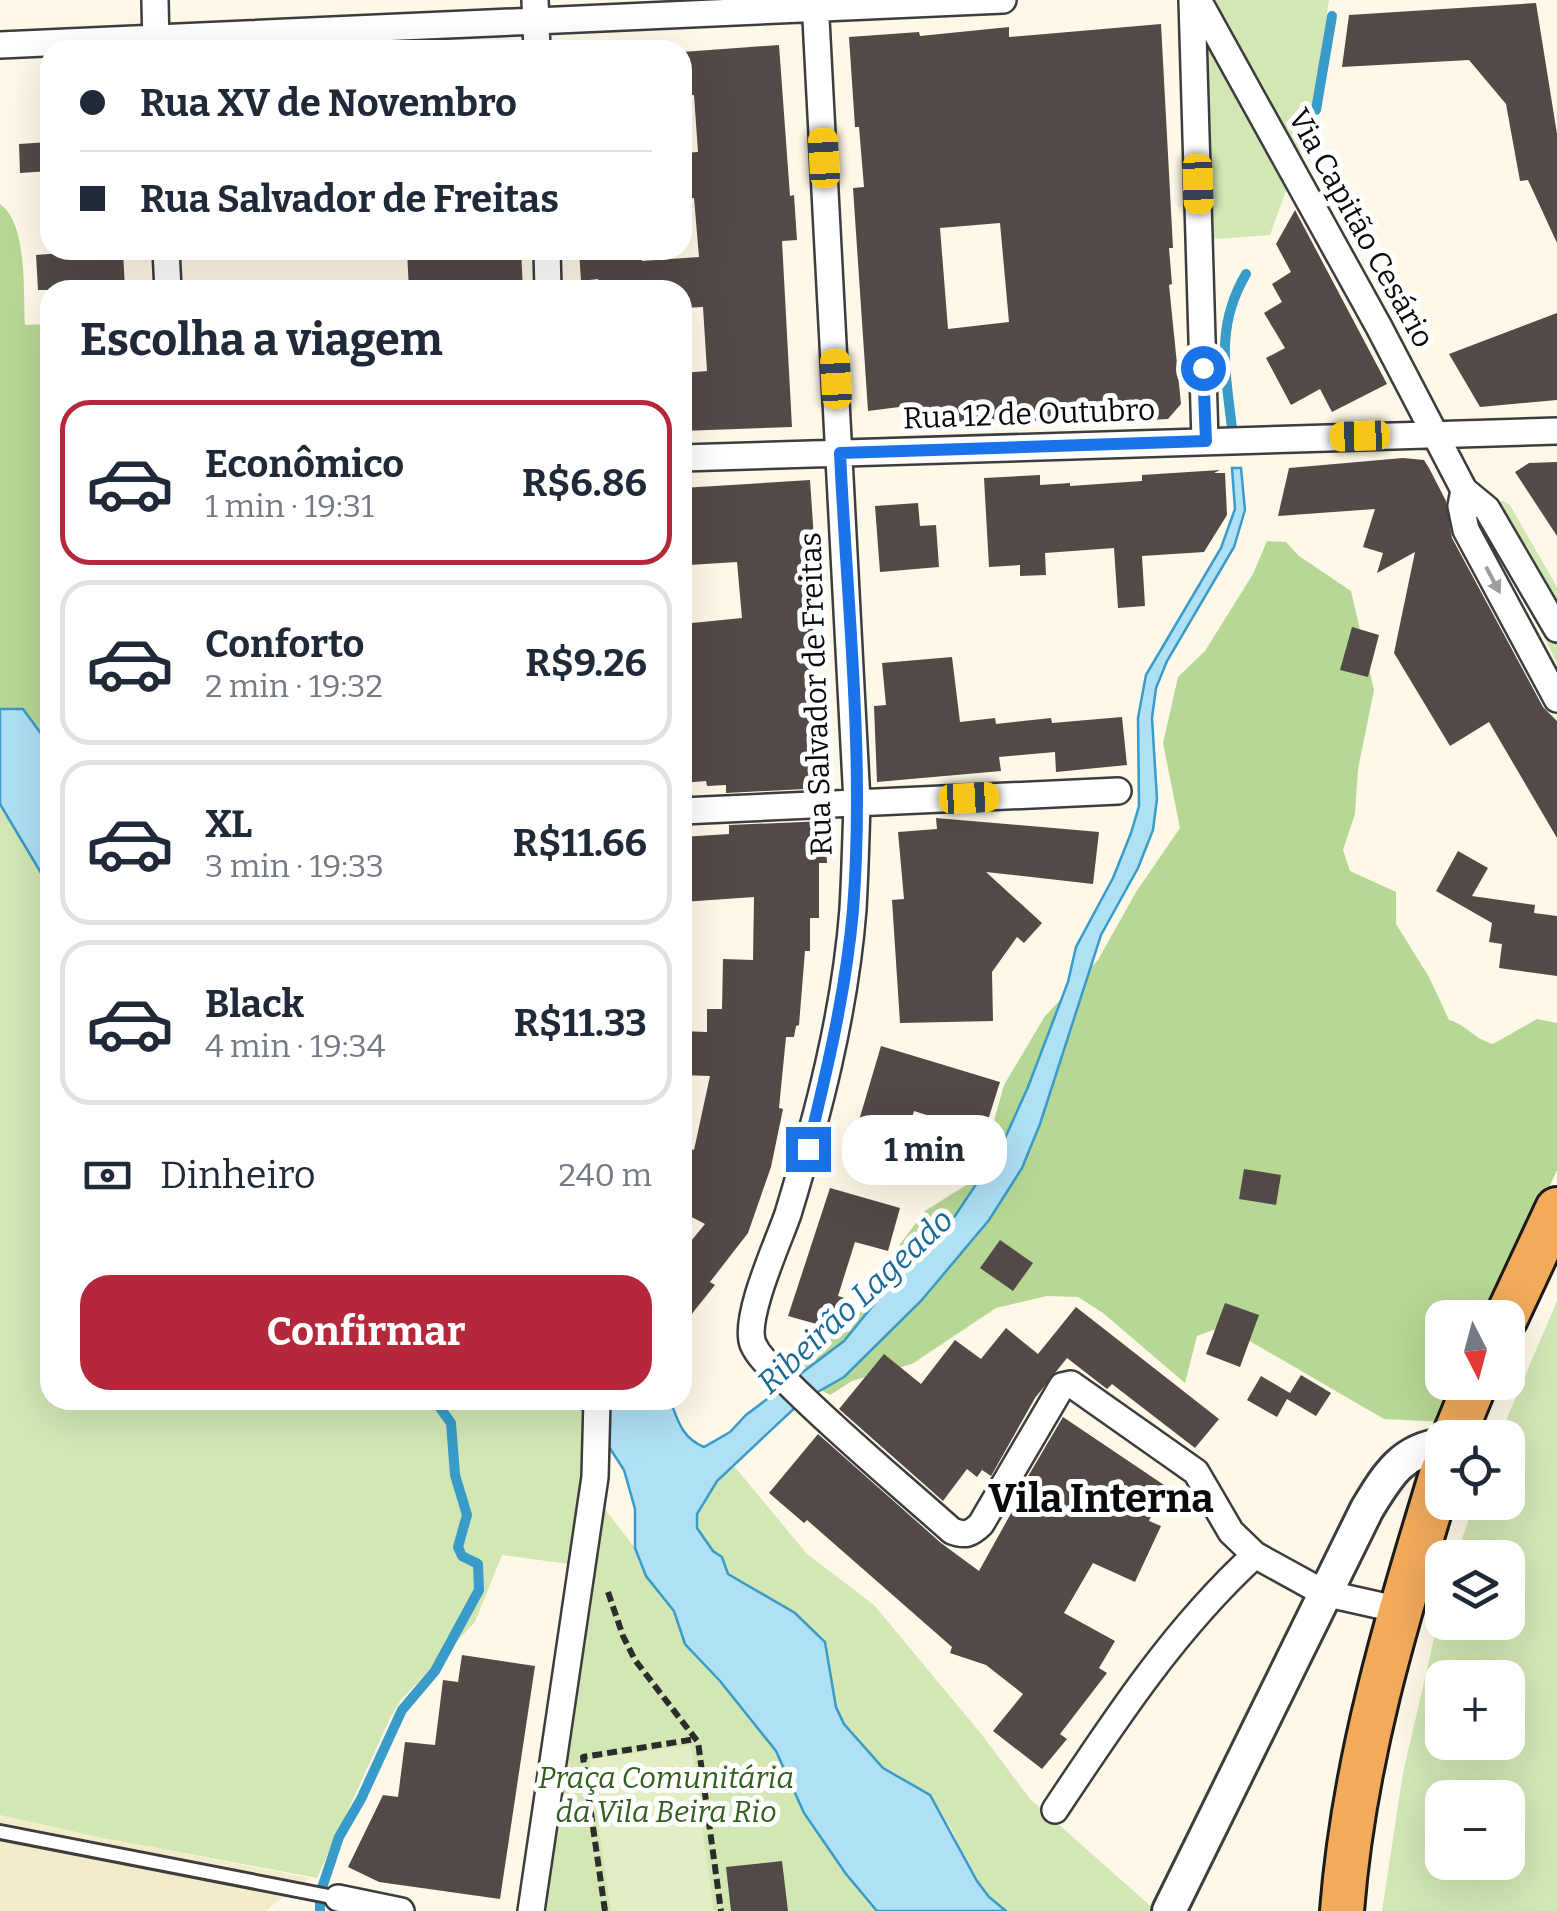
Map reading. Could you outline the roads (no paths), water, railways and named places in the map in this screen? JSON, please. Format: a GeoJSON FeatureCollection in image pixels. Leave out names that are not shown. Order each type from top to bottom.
{"type":"FeatureCollection","features":[{"type":"Feature","properties":{"kind":"highway"},"geometry":{"type":"LineString","coordinates":[[1514,1300],[1557,1209]]}},
{"type":"Feature","properties":{"kind":"highway"},"geometry":{"type":"LineString","coordinates":[[1342,1911],[1353,1804],[1371,1720],[1427,1520]]}},
{"type":"Feature","properties":{"kind":"street"},"geometry":{"type":"LineString","coordinates":[[155,0],[156,40]]}},
{"type":"Feature","properties":{"kind":"street"},"geometry":{"type":"LineString","coordinates":[[201,40],[536,10],[1003,0]]}},
{"type":"Feature","properties":{"kind":"street"},"geometry":{"type":"LineString","coordinates":[[1195,0],[1206,441]]}},
{"type":"Feature","properties":{"kind":"street","name":"Via Capitão Cesário"},"geometry":{"type":"LineString","coordinates":[[1195,0],[1464,490],[1487,509],[1557,629]]}},
{"type":"Feature","properties":{"kind":"street","name":"Rua Salvador de Freitas"},"geometry":{"type":"LineString","coordinates":[[815,5],[857,802],[853,910],[832,1048],[808,1149],[753,1312],[753,1343],[759,1356],[810,1406],[952,1531],[972,1533],[981,1524],[1062,1386],[1072,1384],[1196,1472],[1231,1532],[1254,1554]]}},
{"type":"Feature","properties":{"kind":"street"},"geometry":{"type":"LineString","coordinates":[[536,10],[537,40]]}},
{"type":"Feature","properties":{"kind":"street"},"geometry":{"type":"LineString","coordinates":[[0,45],[40,45]]}},
{"type":"Feature","properties":{"kind":"street","name":"Rua 12 de Outubro"},"geometry":{"type":"LineString","coordinates":[[692,458],[1557,431]]}},
{"type":"Feature","properties":{"kind":"street","name":"Via Capitão Cesário"},"geometry":{"type":"LineString","coordinates":[[1464,490],[1461,506],[1466,530],[1557,700]]}},
{"type":"Feature","properties":{"kind":"street"},"geometry":{"type":"LineString","coordinates":[[692,810],[1118,791]]}},
{"type":"Feature","properties":{"kind":"street"},"geometry":{"type":"LineString","coordinates":[[531,1911],[595,1477],[597,1410]]}},
{"type":"Feature","properties":{"kind":"street"},"geometry":{"type":"LineString","coordinates":[[1169,1911],[1367,1509],[1393,1468],[1407,1454],[1425,1447]]}},
{"type":"Feature","properties":{"kind":"street"},"geometry":{"type":"LineString","coordinates":[[1055,1810],[1112,1725],[1200,1610],[1254,1554],[1324,1593],[1400,1610]]}},
{"type":"Feature","properties":{"kind":"street"},"geometry":{"type":"LineString","coordinates":[[354,1904],[401,1911]]}},
{"type":"Feature","properties":{"kind":"lane"},"geometry":{"type":"LineString","coordinates":[[0,1832],[354,1904]]}},
{"type":"Feature","properties":{"kind":"water"},"geometry":{"type":"Polygon","coordinates":[[[1232,468],[1241,468],[1245,510],[1234,547],[1167,661],[1156,688],[1152,718],[1157,799],[1153,830],[1138,868],[1101,935],[1022,1168],[989,1220],[921,1301],[844,1377],[802,1401],[717,1481],[697,1514],[697,1528],[722,1557],[728,1574],[795,1613],[825,1642],[836,1707],[844,1724],[883,1768],[930,1795],[977,1881],[1006,1911],[877,1911],[804,1813],[776,1751],[685,1644],[674,1611],[646,1576],[635,1548],[635,1509],[624,1470],[583,1410],[674,1410],[686,1434],[704,1447],[730,1432],[746,1415],[844,1341],[901,1271],[955,1216],[1001,1147],[1068,982],[1076,947],[1113,878],[1131,833],[1139,806],[1138,718],[1146,675],[1221,548],[1235,509],[1232,468]]]}},
{"type":"Feature","properties":{"kind":"water"},"geometry":{"type":"Polygon","coordinates":[[[0,709],[23,709],[40,732],[40,871],[0,804],[0,709]]]}},
{"type":"Feature","properties":{"kind":"waterway","name":"Ribeirão Lageado"},"geometry":{"type":"LineString","coordinates":[[1316,110],[1332,16]]}},
{"type":"Feature","properties":{"kind":"waterway","name":"Ribeirão Lageado"},"geometry":{"type":"LineString","coordinates":[[1233,438],[1226,334],[1229,315],[1246,274]]}},
{"type":"Feature","properties":{"kind":"waterway"},"geometry":{"type":"LineString","coordinates":[[322,1888],[339,1837],[402,1710],[435,1671],[479,1590],[478,1564],[462,1556],[458,1547],[467,1515],[455,1475],[451,1423],[442,1410]]}},
{"type":"Feature","properties":{"kind":"waterway"},"geometry":{"type":"LineString","coordinates":[[320,1903],[320,1911]]}},
{"type":"Feature","properties":{"kind":"district","name":"Vila Interna"},"geometry":{"type":"Point","coordinates":[1101,1499]}},
{"type":"Feature","properties":{"kind":"park label","name":"Praça Comunitária da Vila Beira Rio"},"geometry":{"type":"Point","coordinates":[666,1795]}}]}
